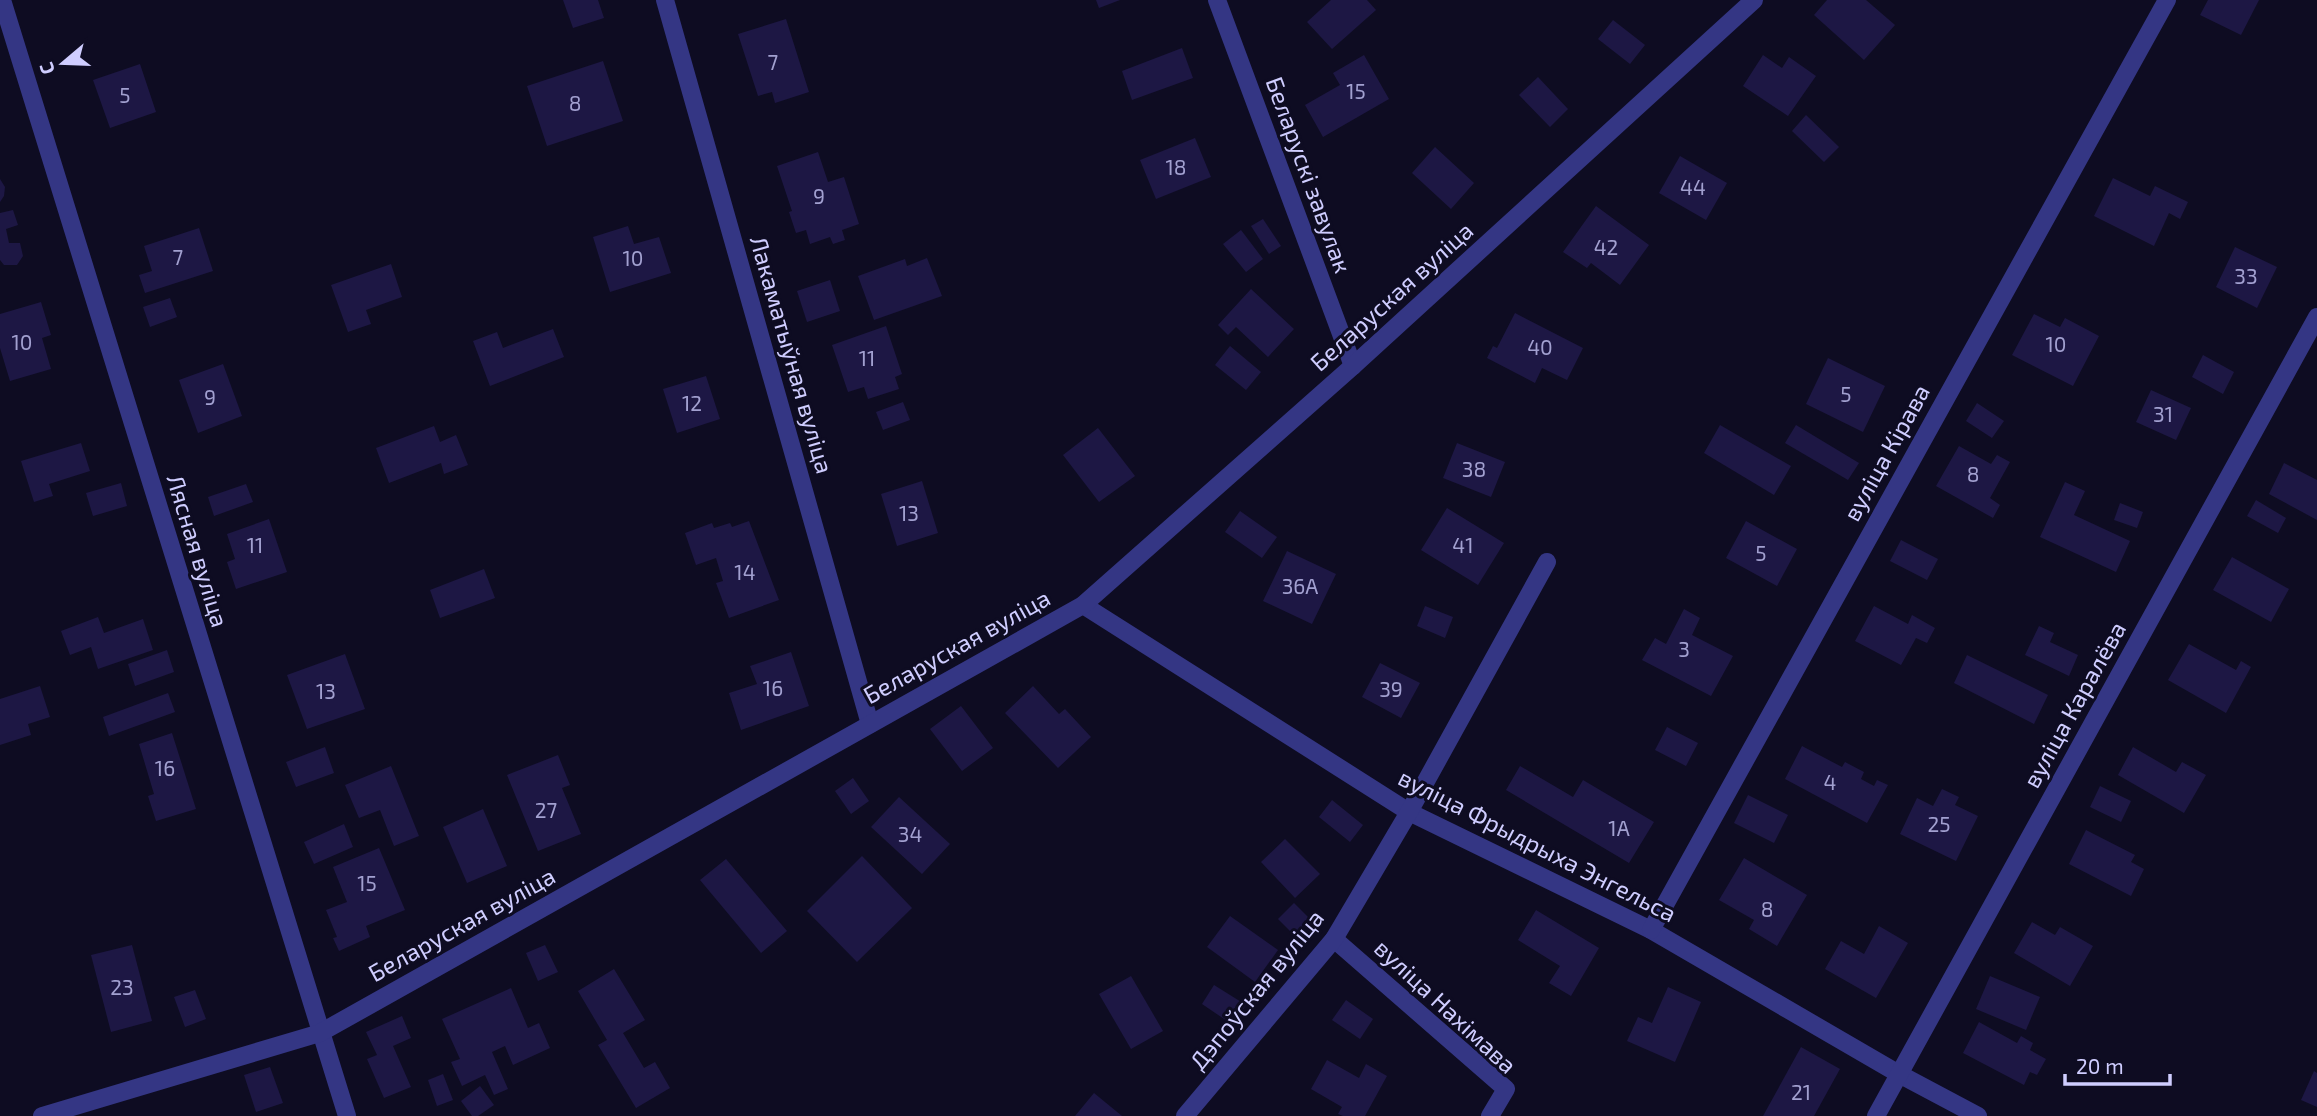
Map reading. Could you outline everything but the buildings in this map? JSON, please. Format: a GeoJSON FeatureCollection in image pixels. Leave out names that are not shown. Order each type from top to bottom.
{"type":"FeatureCollection","features":[{"type":"Feature","properties":{"kind":"street","name":"Лясная вуліца"},"geometry":{"type":"LineString","coordinates":[[2,0],[347,1116]]}},
{"type":"Feature","properties":{"kind":"street","name":"Лакаматыўная вуліца"},"geometry":{"type":"LineString","coordinates":[[665,0],[870,724]]}},
{"type":"Feature","properties":{"kind":"street","name":"Беларускі завулак"},"geometry":{"type":"LineString","coordinates":[[1217,0],[1353,366]]}},
{"type":"Feature","properties":{"kind":"street","name":"Беларуская вуліца"},"geometry":{"type":"LineString","coordinates":[[42,1116],[320,1033],[1083,605],[1353,366],[1754,0]]}},
{"type":"Feature","properties":{"kind":"street","name":"вуліца Кірава"},"geometry":{"type":"LineString","coordinates":[[1651,930],[2166,0]]}},
{"type":"Feature","properties":{"kind":"street","name":"вуліца Каралёва"},"geometry":{"type":"LineString","coordinates":[[1876,1116],[2317,317]]}},
{"type":"Feature","properties":{"kind":"street","name":"Дэпоўская вуліца"},"geometry":{"type":"LineString","coordinates":[[1185,1116],[1334,939],[1409,811],[1547,562]]}},
{"type":"Feature","properties":{"kind":"street","name":"вуліца Фрыдрыха Энгельса"},"geometry":{"type":"LineString","coordinates":[[1083,605],[1409,811],[1651,930],[1899,1074],[1978,1116]]}},
{"type":"Feature","properties":{"kind":"street","name":"вуліца Нахімава"},"geometry":{"type":"LineString","coordinates":[[1334,939],[1506,1089],[1490,1116]]}}]}
